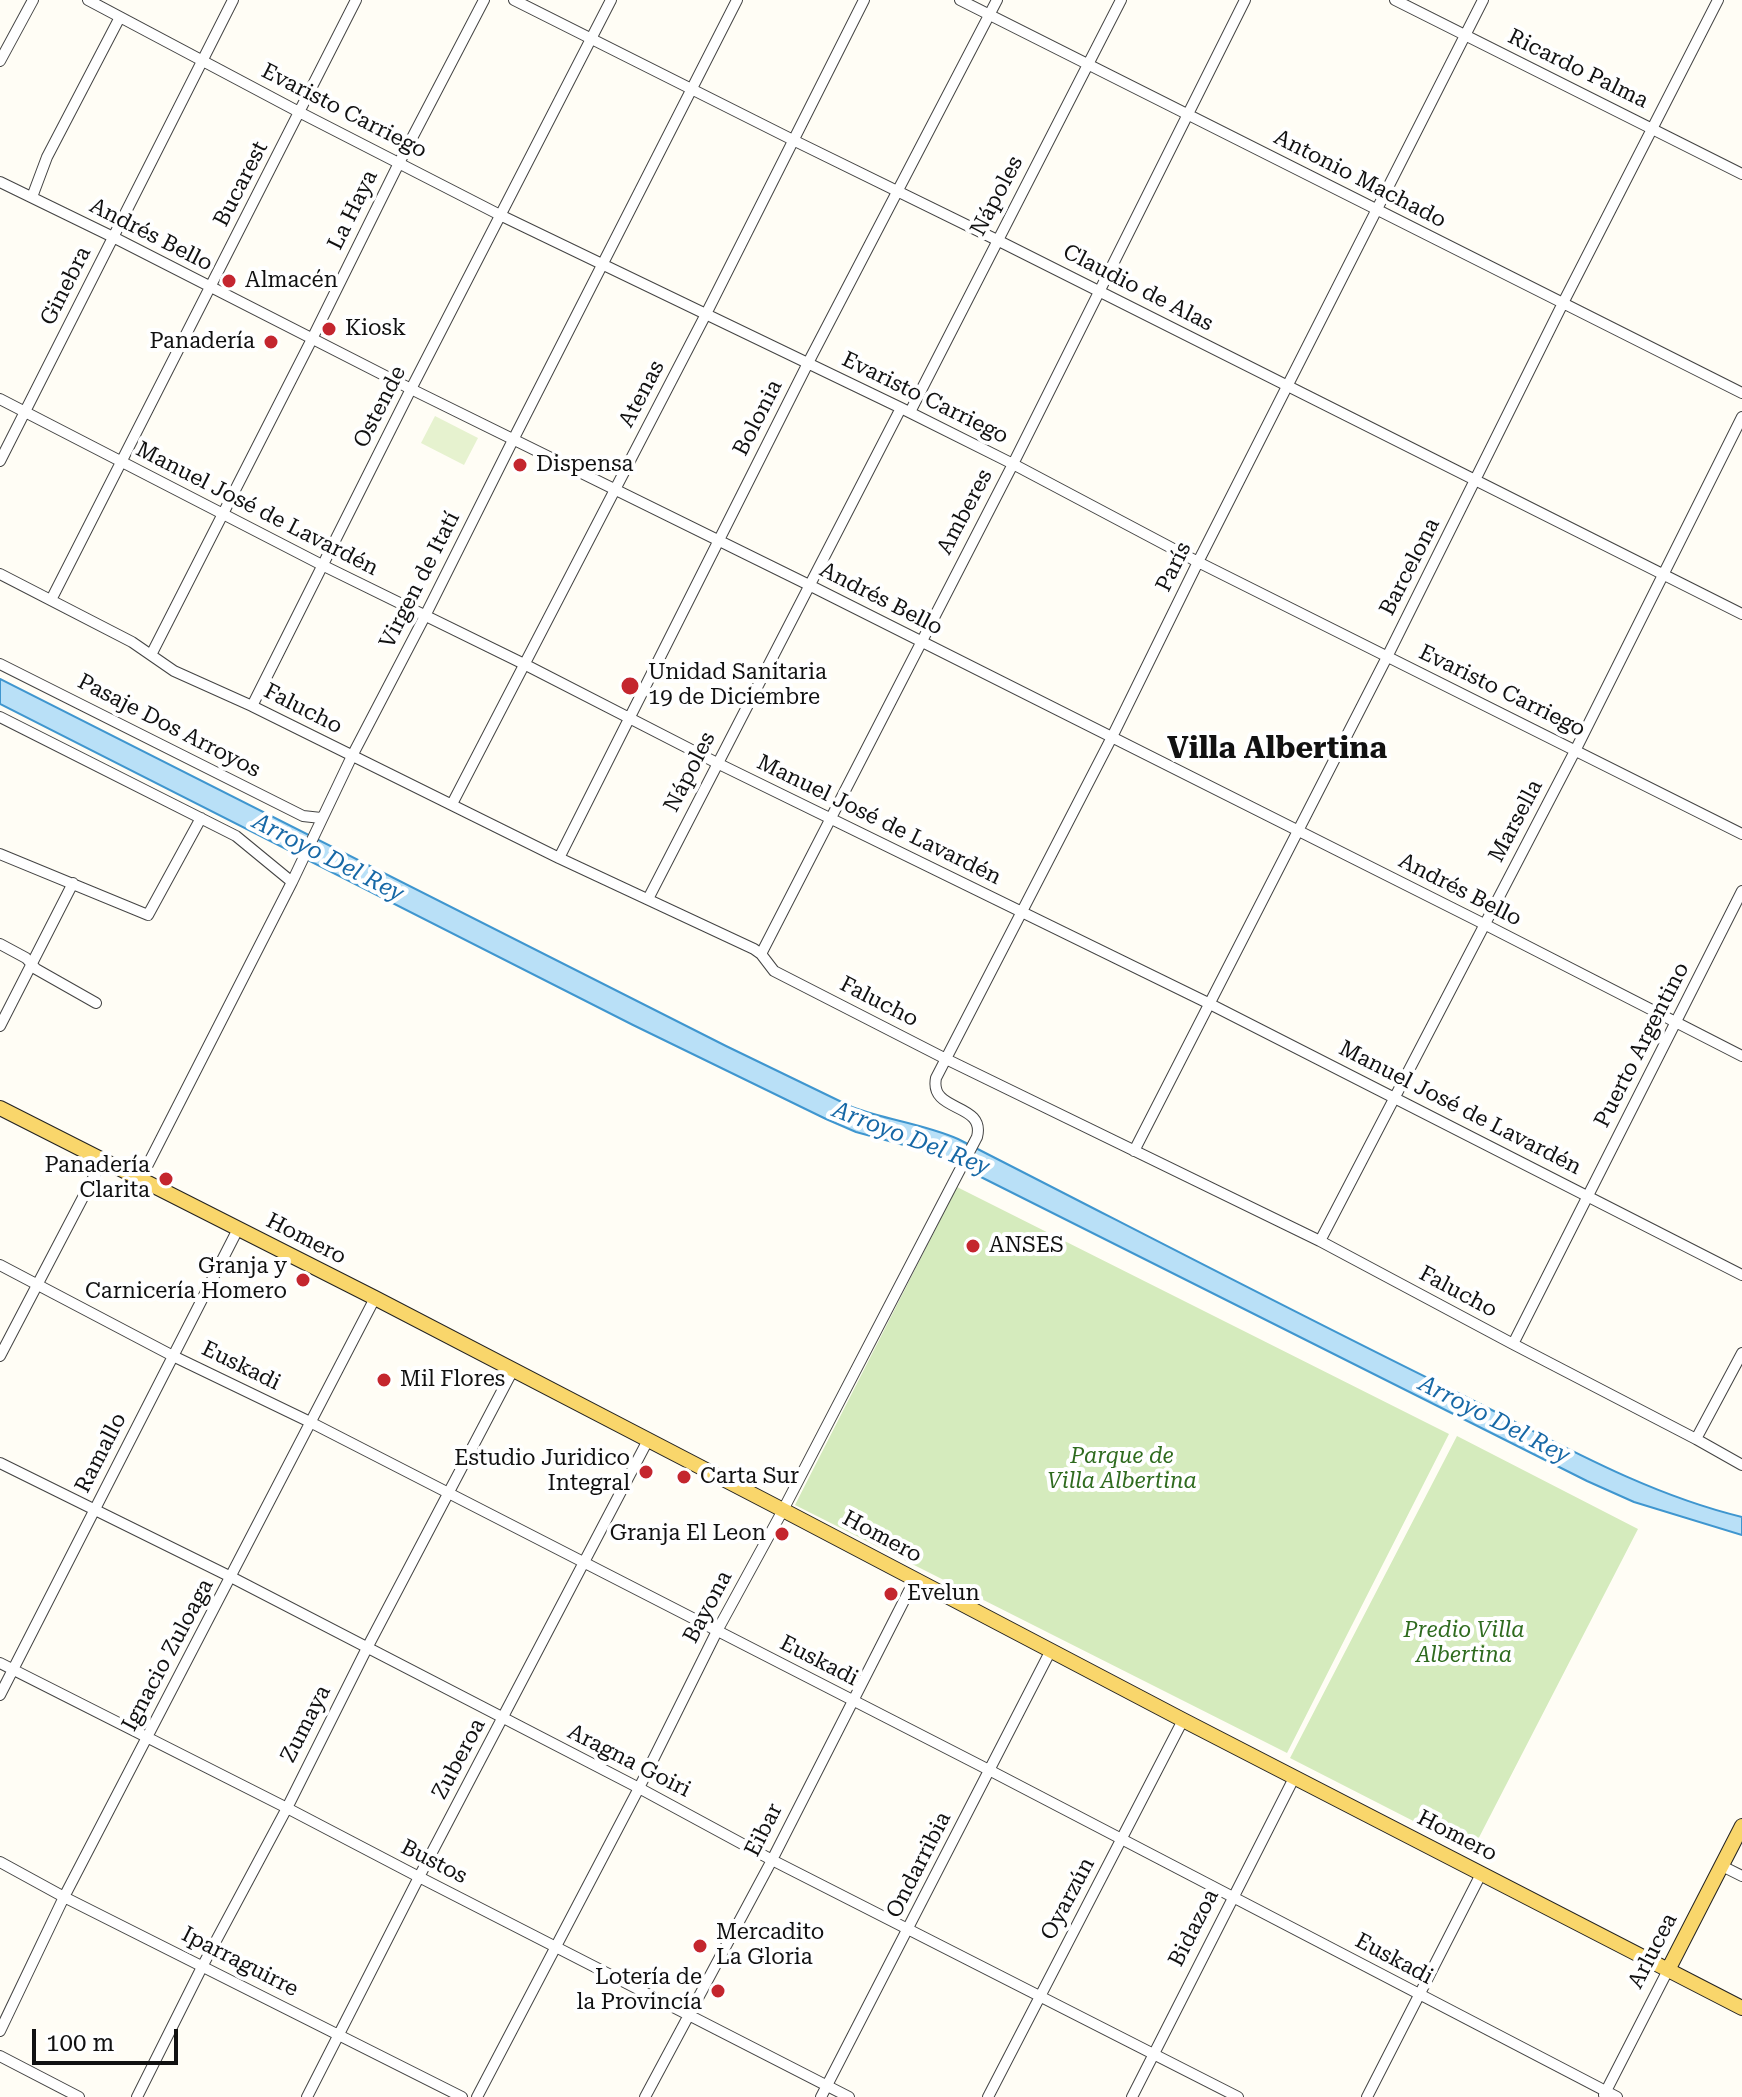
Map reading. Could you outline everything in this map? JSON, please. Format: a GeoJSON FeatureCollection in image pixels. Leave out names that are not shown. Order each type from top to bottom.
{"type":"FeatureCollection","features":[{"type":"Feature","properties":{"kind":"main road","name":"Homero"},"geometry":{"type":"LineString","coordinates":[[0,1108],[375,1298],[1742,2008]]}},
{"type":"Feature","properties":{"kind":"main road","name":"Arlucea"},"geometry":{"type":"LineString","coordinates":[[1668,1970],[1742,1826]]}},
{"type":"Feature","properties":{"kind":"street"},"geometry":{"type":"LineString","coordinates":[[0,61],[33,0]]}},
{"type":"Feature","properties":{"kind":"street","name":"Evaristo Carriego"},"geometry":{"type":"LineString","coordinates":[[88,0],[105,4],[120,17],[500,215],[905,410],[1198,562],[1742,834]]}},
{"type":"Feature","properties":{"kind":"street","name":"Ginebra"},"geometry":{"type":"LineString","coordinates":[[0,461],[233,0]]}},
{"type":"Feature","properties":{"kind":"street","name":"Bucarest"},"geometry":{"type":"LineString","coordinates":[[51,600],[356,0]]}},
{"type":"Feature","properties":{"kind":"street","name":"La Haya"},"geometry":{"type":"LineString","coordinates":[[152,653],[484,0]]}},
{"type":"Feature","properties":{"kind":"street","name":"Claudio de Alas"},"geometry":{"type":"LineString","coordinates":[[514,0],[1742,614]]}},
{"type":"Feature","properties":{"kind":"street","name":"Ostende"},"geometry":{"type":"LineString","coordinates":[[252,706],[611,0]]}},
{"type":"Feature","properties":{"kind":"street","name":"Virgen de Itatí"},"geometry":{"type":"LineString","coordinates":[[140,1180],[737,0]]}},
{"type":"Feature","properties":{"kind":"street","name":"Atenas"},"geometry":{"type":"LineString","coordinates":[[452,804],[795,141],[864,0]]}},
{"type":"Feature","properties":{"kind":"street","name":"Antonio Machado"},"geometry":{"type":"LineString","coordinates":[[960,0],[1742,393]]}},
{"type":"Feature","properties":{"kind":"street","name":"Bolonia"},"geometry":{"type":"LineString","coordinates":[[559,858],[808,363],[997,0]]}},
{"type":"Feature","properties":{"kind":"street","name":"Nápoles"},"geometry":{"type":"LineString","coordinates":[[648,899],[809,585],[997,240],[1121,0]]}},
{"type":"Feature","properties":{"kind":"street","name":"Amberes"},"geometry":{"type":"LineString","coordinates":[[761,954],[1013,464],[1245,0]]}},
{"type":"Feature","properties":{"kind":"street","name":"Ricardo Palma"},"geometry":{"type":"LineString","coordinates":[[1395,0],[1742,174]]}},
{"type":"Feature","properties":{"kind":"street","name":"París"},"geometry":{"type":"LineString","coordinates":[[977,1137],[978,1121],[941,1098],[934,1084],[936,1078],[1112,737],[1483,0]]}},
{"type":"Feature","properties":{"kind":"street","name":"Barcelona"},"geometry":{"type":"LineString","coordinates":[[1134,1151],[1718,0]]}},
{"type":"Feature","properties":{"kind":"street"},"geometry":{"type":"LineString","coordinates":[[32,197],[47,157],[120,17]]}},
{"type":"Feature","properties":{"kind":"street","name":"Andrés Bello"},"geometry":{"type":"LineString","coordinates":[[0,182],[1112,737],[1742,1056]]}},
{"type":"Feature","properties":{"kind":"street","name":"Manuel José de Lavardén"},"geometry":{"type":"LineString","coordinates":[[0,399],[222,515],[717,763],[1208,1003],[1742,1275]]}},
{"type":"Feature","properties":{"kind":"street","name":"Marsella"},"geometry":{"type":"LineString","coordinates":[[1320,1241],[1576,749],[1742,417]]}},
{"type":"Feature","properties":{"kind":"street","name":"Falucho"},"geometry":{"type":"LineString","coordinates":[[0,574],[152,653],[174,671],[761,954],[774,971],[946,1059],[1320,1241],[1742,1465]]}},
{"type":"Feature","properties":{"kind":"street","name":"Pasaje Dos Arroyos"},"geometry":{"type":"LineString","coordinates":[[0,664],[319,823]]}},
{"type":"Feature","properties":{"kind":"street"},"geometry":{"type":"LineString","coordinates":[[0,717],[249,844],[295,877]]}},
{"type":"Feature","properties":{"kind":"street"},"geometry":{"type":"LineString","coordinates":[[0,854],[148,915],[201,818]]}},
{"type":"Feature","properties":{"kind":"street"},"geometry":{"type":"LineString","coordinates":[[0,1026],[73,883]]}},
{"type":"Feature","properties":{"kind":"street","name":"Puerto Argentino"},"geometry":{"type":"LineString","coordinates":[[1513,1344],[1742,891]]}},
{"type":"Feature","properties":{"kind":"street"},"geometry":{"type":"LineString","coordinates":[[0,944],[36,969],[96,1003]]}},
{"type":"Feature","properties":{"kind":"street","name":"Bayona"},"geometry":{"type":"LineString","coordinates":[[477,2097],[639,1788],[717,1631],[977,1137]]}},
{"type":"Feature","properties":{"kind":"street"},"geometry":{"type":"LineString","coordinates":[[0,1356],[102,1161]]}},
{"type":"Feature","properties":{"kind":"street","name":"Ramallo"},"geometry":{"type":"LineString","coordinates":[[0,1695],[238,1229]]}},
{"type":"Feature","properties":{"kind":"street","name":"Euskadi"},"geometry":{"type":"LineString","coordinates":[[0,1265],[989,1770],[1604,2094],[1617,2097]]}},
{"type":"Feature","properties":{"kind":"street","name":"Ignacio Zuloaga"},"geometry":{"type":"LineString","coordinates":[[0,2031],[64,1897],[375,1298]]}},
{"type":"Feature","properties":{"kind":"street"},"geometry":{"type":"LineString","coordinates":[[1696,1439],[1742,1353]]}},
{"type":"Feature","properties":{"kind":"street","name":"Zumaya"},"geometry":{"type":"LineString","coordinates":[[137,2097],[513,1370]]}},
{"type":"Feature","properties":{"kind":"street","name":"Zuberoa"},"geometry":{"type":"LineString","coordinates":[[307,2097],[648,1440]]}},
{"type":"Feature","properties":{"kind":"street","name":"Aragna Goiri"},"geometry":{"type":"LineString","coordinates":[[0,1463],[231,1577],[772,1860],[1238,2097]]}},
{"type":"Feature","properties":{"kind":"street","name":"Eibar"},"geometry":{"type":"LineString","coordinates":[[645,2097],[772,1860],[915,1579]]}},
{"type":"Feature","properties":{"kind":"street","name":"Ondarribia"},"geometry":{"type":"LineString","coordinates":[[821,2097],[1051,1650]]}},
{"type":"Feature","properties":{"kind":"street","name":"Bustos"},"geometry":{"type":"LineString","coordinates":[[0,1663],[849,2097]]}},
{"type":"Feature","properties":{"kind":"street","name":"Oyarzún"},"geometry":{"type":"LineString","coordinates":[[988,2097],[1183,1720]]}},
{"type":"Feature","properties":{"kind":"street","name":"Bidazoa"},"geometry":{"type":"LineString","coordinates":[[1132,2097],[1294,1778]]}},
{"type":"Feature","properties":{"kind":"street","name":"Iparraguirre"},"geometry":{"type":"LineString","coordinates":[[0,1862],[462,2097]]}},
{"type":"Feature","properties":{"kind":"street"},"geometry":{"type":"LineString","coordinates":[[1722,1866],[1742,1876]]}},
{"type":"Feature","properties":{"kind":"street"},"geometry":{"type":"LineString","coordinates":[[1367,2097],[1481,1874]]}},
{"type":"Feature","properties":{"kind":"street","name":"Arlucea"},"geometry":{"type":"LineString","coordinates":[[1604,2094],[1668,1970]]}},
{"type":"Feature","properties":{"kind":"street"},"geometry":{"type":"LineString","coordinates":[[0,2056],[79,2097]]}},
{"type":"Feature","properties":{"kind":"green space"},"geometry":{"type":"Polygon","coordinates":[[[435,416],[478,438],[464,465],[421,443],[435,416]]]}},
{"type":"Feature","properties":{"kind":"green space","name":"Parque de Villa Albertina"},"geometry":{"type":"Polygon","coordinates":[[[957,1187],[1449,1434],[1287,1753],[795,1505],[957,1187]]]}},
{"type":"Feature","properties":{"kind":"green space","name":"Predio Villa Albertina"},"geometry":{"type":"Polygon","coordinates":[[[1457,1436],[1638,1529],[1472,1851],[1290,1758],[1457,1436]]]}},
{"type":"Feature","properties":{"kind":"water","name":"Arroyo Del Rey"},"geometry":{"type":"Polygon","coordinates":[[[0,679],[852,1107],[958,1139],[1598,1463],[1669,1494],[1742,1517],[1742,1535],[1634,1502],[1587,1481],[933,1153],[856,1132],[633,1025],[0,704],[0,679]]]}},
{"type":"Feature","properties":{"kind":"place","name":"Almacén"},"geometry":{"type":"Point","coordinates":[229,281]}},
{"type":"Feature","properties":{"kind":"place","name":"Kiosk"},"geometry":{"type":"Point","coordinates":[329,329]}},
{"type":"Feature","properties":{"kind":"place","name":"Panadería"},"geometry":{"type":"Point","coordinates":[271,342]}},
{"type":"Feature","properties":{"kind":"place","name":"Dispensa"},"geometry":{"type":"Point","coordinates":[520,465]}},
{"type":"Feature","properties":{"kind":"place","name":"Unidad Sanitaria 19 de Diciembre"},"geometry":{"type":"Point","coordinates":[630,686]}},
{"type":"Feature","properties":{"kind":"place","name":"Panadería Clarita"},"geometry":{"type":"Point","coordinates":[166,1179]}},
{"type":"Feature","properties":{"kind":"place","name":"ANSES"},"geometry":{"type":"Point","coordinates":[973,1246]}},
{"type":"Feature","properties":{"kind":"place","name":"Granja y Carnicería Homero"},"geometry":{"type":"Point","coordinates":[303,1280]}},
{"type":"Feature","properties":{"kind":"place","name":"Mil Flores"},"geometry":{"type":"Point","coordinates":[384,1380]}},
{"type":"Feature","properties":{"kind":"place","name":"Estudio Juridico Integral"},"geometry":{"type":"Point","coordinates":[646,1472]}},
{"type":"Feature","properties":{"kind":"place","name":"Carta Sur"},"geometry":{"type":"Point","coordinates":[684,1477]}},
{"type":"Feature","properties":{"kind":"place","name":"Granja El Leon"},"geometry":{"type":"Point","coordinates":[782,1534]}},
{"type":"Feature","properties":{"kind":"place","name":"Evelun"},"geometry":{"type":"Point","coordinates":[891,1594]}},
{"type":"Feature","properties":{"kind":"place","name":"Mercadito La Gloria"},"geometry":{"type":"Point","coordinates":[700,1946]}},
{"type":"Feature","properties":{"kind":"place","name":"Lotería de la Provincía"},"geometry":{"type":"Point","coordinates":[718,1991]}},
{"type":"Feature","properties":{"kind":"district","name":"Villa Albertina"},"geometry":{"type":"Point","coordinates":[1277,749]}}]}
